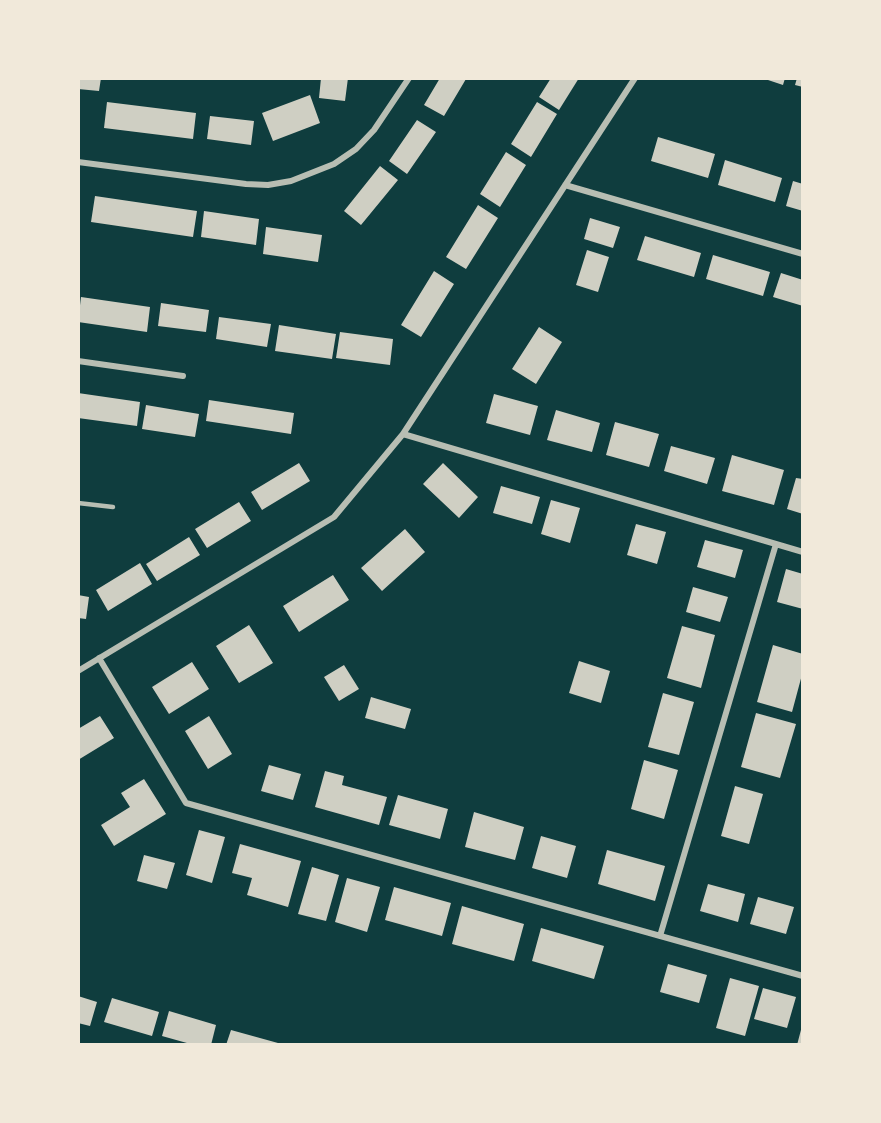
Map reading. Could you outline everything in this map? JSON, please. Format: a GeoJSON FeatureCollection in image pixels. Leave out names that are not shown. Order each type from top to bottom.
{"type":"FeatureCollection","features":[{"type":"Feature","properties":{"kind":"street"},"geometry":{"type":"LineString","coordinates":[[78,162],[246,184],[268,185],[291,181],[334,164],[356,149],[374,130],[409,78]]}},
{"type":"Feature","properties":{"kind":"street"},"geometry":{"type":"LineString","coordinates":[[78,671],[334,518],[403,434],[635,78]]}},
{"type":"Feature","properties":{"kind":"street"},"geometry":{"type":"LineString","coordinates":[[565,185],[803,254]]}},
{"type":"Feature","properties":{"kind":"street"},"geometry":{"type":"LineString","coordinates":[[78,361],[183,376]]}},
{"type":"Feature","properties":{"kind":"street"},"geometry":{"type":"LineString","coordinates":[[403,434],[803,552]]}},
{"type":"Feature","properties":{"kind":"street"},"geometry":{"type":"LineString","coordinates":[[660,936],[776,544]]}},
{"type":"Feature","properties":{"kind":"street"},"geometry":{"type":"LineString","coordinates":[[99,658],[186,803],[803,976]]}},
{"type":"Feature","properties":{"kind":"lane"},"geometry":{"type":"LineString","coordinates":[[78,503],[113,507]]}},
{"type":"Feature","properties":{"kind":"building"},"geometry":{"type":"Polygon","coordinates":[[[78,78],[101,78],[99,91],[78,89],[78,78]]]}},
{"type":"Feature","properties":{"kind":"building"},"geometry":{"type":"Polygon","coordinates":[[[321,78],[348,78],[345,101],[319,98],[321,78]]]}},
{"type":"Feature","properties":{"kind":"building"},"geometry":{"type":"Polygon","coordinates":[[[440,78],[466,79],[444,116],[424,105],[440,78]]]}},
{"type":"Feature","properties":{"kind":"building"},"geometry":{"type":"Polygon","coordinates":[[[551,78],[579,78],[559,110],[539,97],[551,78]]]}},
{"type":"Feature","properties":{"kind":"building"},"geometry":{"type":"Polygon","coordinates":[[[762,78],[785,78],[783,85],[762,78]]]}},
{"type":"Feature","properties":{"kind":"building"},"geometry":{"type":"Polygon","coordinates":[[[797,78],[803,78],[803,87],[795,85],[797,78]]]}},
{"type":"Feature","properties":{"kind":"building"},"geometry":{"type":"Polygon","coordinates":[[[310,95],[320,123],[273,141],[262,113],[310,95]]]}},
{"type":"Feature","properties":{"kind":"building"},"geometry":{"type":"Polygon","coordinates":[[[107,102],[196,113],[193,139],[104,128],[107,102]]]}},
{"type":"Feature","properties":{"kind":"building"},"geometry":{"type":"Polygon","coordinates":[[[537,102],[557,114],[531,157],[511,144],[537,102]]]}},
{"type":"Feature","properties":{"kind":"building"},"geometry":{"type":"Polygon","coordinates":[[[210,116],[254,121],[251,145],[207,139],[210,116]]]}},
{"type":"Feature","properties":{"kind":"building"},"geometry":{"type":"Polygon","coordinates":[[[417,120],[436,132],[407,174],[389,161],[417,120]]]}},
{"type":"Feature","properties":{"kind":"building"},"geometry":{"type":"Polygon","coordinates":[[[658,137],[715,154],[708,178],[651,161],[658,137]]]}},
{"type":"Feature","properties":{"kind":"building"},"geometry":{"type":"Polygon","coordinates":[[[506,152],[526,165],[500,207],[480,194],[506,152]]]}},
{"type":"Feature","properties":{"kind":"building"},"geometry":{"type":"Polygon","coordinates":[[[725,160],[782,178],[775,202],[718,185],[725,160]]]}},
{"type":"Feature","properties":{"kind":"building"},"geometry":{"type":"Polygon","coordinates":[[[380,166],[398,180],[361,225],[344,211],[380,166]]]}},
{"type":"Feature","properties":{"kind":"building"},"geometry":{"type":"Polygon","coordinates":[[[793,181],[803,184],[803,211],[786,206],[793,181]]]}},
{"type":"Feature","properties":{"kind":"building"},"geometry":{"type":"Polygon","coordinates":[[[95,196],[197,211],[193,237],[91,222],[95,196]]]}},
{"type":"Feature","properties":{"kind":"building"},"geometry":{"type":"Polygon","coordinates":[[[478,205],[498,218],[466,269],[446,257],[478,205]]]}},
{"type":"Feature","properties":{"kind":"building"},"geometry":{"type":"Polygon","coordinates":[[[204,211],[259,219],[256,245],[201,237],[204,211]]]}},
{"type":"Feature","properties":{"kind":"building"},"geometry":{"type":"Polygon","coordinates":[[[590,218],[620,227],[613,248],[584,239],[590,218]]]}},
{"type":"Feature","properties":{"kind":"building"},"geometry":{"type":"Polygon","coordinates":[[[266,227],[322,235],[318,262],[263,254],[266,227]]]}},
{"type":"Feature","properties":{"kind":"building"},"geometry":{"type":"Polygon","coordinates":[[[645,236],[701,253],[694,277],[637,260],[645,236]]]}},
{"type":"Feature","properties":{"kind":"building"},"geometry":{"type":"Polygon","coordinates":[[[587,250],[609,257],[598,292],[576,285],[587,250]]]}},
{"type":"Feature","properties":{"kind":"building"},"geometry":{"type":"Polygon","coordinates":[[[713,255],[770,272],[763,296],[706,279],[713,255]]]}},
{"type":"Feature","properties":{"kind":"building"},"geometry":{"type":"Polygon","coordinates":[[[434,271],[454,284],[421,337],[401,325],[434,271]]]}},
{"type":"Feature","properties":{"kind":"building"},"geometry":{"type":"Polygon","coordinates":[[[781,273],[803,280],[803,306],[773,297],[781,273]]]}},
{"type":"Feature","properties":{"kind":"building"},"geometry":{"type":"Polygon","coordinates":[[[81,297],[150,307],[147,332],[78,322],[81,297]]]}},
{"type":"Feature","properties":{"kind":"building"},"geometry":{"type":"Polygon","coordinates":[[[161,303],[209,310],[206,332],[158,326],[161,303]]]}},
{"type":"Feature","properties":{"kind":"building"},"geometry":{"type":"Polygon","coordinates":[[[219,317],[271,324],[267,347],[216,339],[219,317]]]}},
{"type":"Feature","properties":{"kind":"building"},"geometry":{"type":"Polygon","coordinates":[[[279,325],[336,334],[332,359],[275,351],[279,325]]]}},
{"type":"Feature","properties":{"kind":"building"},"geometry":{"type":"Polygon","coordinates":[[[539,327],[562,342],[536,384],[512,369],[539,327]]]}},
{"type":"Feature","properties":{"kind":"building"},"geometry":{"type":"Polygon","coordinates":[[[340,332],[393,339],[390,365],[336,358],[340,332]]]}},
{"type":"Feature","properties":{"kind":"building"},"geometry":{"type":"Polygon","coordinates":[[[78,393],[140,402],[137,426],[78,418],[78,393]]]}},
{"type":"Feature","properties":{"kind":"building"},"geometry":{"type":"Polygon","coordinates":[[[494,394],[538,406],[530,435],[486,423],[494,394]]]}},
{"type":"Feature","properties":{"kind":"building"},"geometry":{"type":"Polygon","coordinates":[[[209,400],[294,413],[291,434],[206,421],[209,400]]]}},
{"type":"Feature","properties":{"kind":"building"},"geometry":{"type":"Polygon","coordinates":[[[146,405],[199,414],[195,437],[142,429],[146,405]]]}},
{"type":"Feature","properties":{"kind":"building"},"geometry":{"type":"Polygon","coordinates":[[[556,410],[600,423],[592,452],[547,440],[556,410]]]}},
{"type":"Feature","properties":{"kind":"building"},"geometry":{"type":"Polygon","coordinates":[[[615,422],[659,434],[649,467],[606,455],[615,422]]]}},
{"type":"Feature","properties":{"kind":"building"},"geometry":{"type":"Polygon","coordinates":[[[671,446],[715,458],[707,484],[664,471],[671,446]]]}},
{"type":"Feature","properties":{"kind":"building"},"geometry":{"type":"Polygon","coordinates":[[[732,455],[784,470],[774,505],[722,491],[732,455]]]}},
{"type":"Feature","properties":{"kind":"building"},"geometry":{"type":"Polygon","coordinates":[[[299,463],[310,481],[262,510],[251,492],[299,463]]]}},
{"type":"Feature","properties":{"kind":"building"},"geometry":{"type":"Polygon","coordinates":[[[443,463],[478,497],[459,518],[423,484],[443,463]]]}},
{"type":"Feature","properties":{"kind":"building"},"geometry":{"type":"Polygon","coordinates":[[[796,478],[803,479],[803,514],[787,509],[796,478]]]}},
{"type":"Feature","properties":{"kind":"building"},"geometry":{"type":"Polygon","coordinates":[[[501,486],[540,497],[532,524],[493,513],[501,486]]]}},
{"type":"Feature","properties":{"kind":"building"},"geometry":{"type":"Polygon","coordinates":[[[551,500],[580,508],[570,543],[541,534],[551,500]]]}},
{"type":"Feature","properties":{"kind":"building"},"geometry":{"type":"Polygon","coordinates":[[[239,502],[251,521],[207,548],[195,529],[239,502]]]}},
{"type":"Feature","properties":{"kind":"building"},"geometry":{"type":"Polygon","coordinates":[[[636,524],[666,532],[657,564],[627,555],[636,524]]]}},
{"type":"Feature","properties":{"kind":"building"},"geometry":{"type":"Polygon","coordinates":[[[405,529],[425,552],[382,591],[361,568],[405,529]]]}},
{"type":"Feature","properties":{"kind":"building"},"geometry":{"type":"Polygon","coordinates":[[[189,537],[200,555],[157,581],[146,564],[189,537]]]}},
{"type":"Feature","properties":{"kind":"building"},"geometry":{"type":"Polygon","coordinates":[[[705,540],[743,550],[735,578],[697,567],[705,540]]]}},
{"type":"Feature","properties":{"kind":"building"},"geometry":{"type":"Polygon","coordinates":[[[140,563],[152,584],[108,611],[96,590],[140,563]]]}},
{"type":"Feature","properties":{"kind":"building"},"geometry":{"type":"Polygon","coordinates":[[[786,569],[803,574],[803,609],[777,602],[786,569]]]}},
{"type":"Feature","properties":{"kind":"building"},"geometry":{"type":"Polygon","coordinates":[[[333,575],[349,600],[299,632],[283,606],[333,575]]]}},
{"type":"Feature","properties":{"kind":"building"},"geometry":{"type":"Polygon","coordinates":[[[693,587],[728,597],[720,622],[686,612],[693,587]]]}},
{"type":"Feature","properties":{"kind":"building"},"geometry":{"type":"Polygon","coordinates":[[[78,595],[89,597],[86,619],[78,618],[78,595]]]}},
{"type":"Feature","properties":{"kind":"building"},"geometry":{"type":"Polygon","coordinates":[[[249,625],[273,663],[239,683],[216,646],[249,625]]]}},
{"type":"Feature","properties":{"kind":"building"},"geometry":{"type":"Polygon","coordinates":[[[682,626],[715,635],[701,688],[667,678],[682,626]]]}},
{"type":"Feature","properties":{"kind":"building"},"geometry":{"type":"Polygon","coordinates":[[[773,645],[803,654],[803,671],[792,712],[757,702],[773,645]]]}},
{"type":"Feature","properties":{"kind":"building"},"geometry":{"type":"Polygon","coordinates":[[[579,661],[610,671],[601,703],[569,693],[579,661]]]}},
{"type":"Feature","properties":{"kind":"building"},"geometry":{"type":"Polygon","coordinates":[[[192,662],[209,689],[169,714],[152,687],[192,662]]]}},
{"type":"Feature","properties":{"kind":"building"},"geometry":{"type":"Polygon","coordinates":[[[344,665],[359,689],[339,701],[324,677],[344,665]]]}},
{"type":"Feature","properties":{"kind":"building"},"geometry":{"type":"Polygon","coordinates":[[[663,693],[694,702],[679,755],[648,747],[663,693]]]}},
{"type":"Feature","properties":{"kind":"building"},"geometry":{"type":"Polygon","coordinates":[[[371,697],[411,709],[405,729],[365,718],[371,697]]]}},
{"type":"Feature","properties":{"kind":"building"},"geometry":{"type":"Polygon","coordinates":[[[756,713],[796,724],[780,778],[741,767],[756,713]]]}},
{"type":"Feature","properties":{"kind":"building"},"geometry":{"type":"Polygon","coordinates":[[[100,716],[114,738],[78,760],[78,729],[100,716]]]}},
{"type":"Feature","properties":{"kind":"building"},"geometry":{"type":"Polygon","coordinates":[[[209,716],[232,754],[208,769],[185,731],[209,716]]]}},
{"type":"Feature","properties":{"kind":"building"},"geometry":{"type":"Polygon","coordinates":[[[644,760],[678,770],[664,819],[631,809],[644,760]]]}},
{"type":"Feature","properties":{"kind":"building"},"geometry":{"type":"Polygon","coordinates":[[[269,765],[301,774],[293,800],[261,791],[269,765]]]}},
{"type":"Feature","properties":{"kind":"building"},"geometry":{"type":"Polygon","coordinates":[[[325,771],[344,776],[342,785],[387,797],[379,825],[315,807],[325,771]]]}},
{"type":"Feature","properties":{"kind":"building"},"geometry":{"type":"Polygon","coordinates":[[[144,779],[166,814],[114,846],[101,825],[130,807],[121,793],[144,779]]]}},
{"type":"Feature","properties":{"kind":"building"},"geometry":{"type":"Polygon","coordinates":[[[735,786],[763,794],[749,844],[721,836],[735,786]]]}},
{"type":"Feature","properties":{"kind":"building"},"geometry":{"type":"Polygon","coordinates":[[[398,795],[448,809],[440,839],[389,825],[398,795]]]}},
{"type":"Feature","properties":{"kind":"building"},"geometry":{"type":"Polygon","coordinates":[[[474,812],[524,827],[515,860],[465,847],[474,812]]]}},
{"type":"Feature","properties":{"kind":"building"},"geometry":{"type":"Polygon","coordinates":[[[199,830],[225,837],[212,883],[186,875],[199,830]]]}},
{"type":"Feature","properties":{"kind":"building"},"geometry":{"type":"Polygon","coordinates":[[[541,836],[576,846],[567,878],[532,868],[541,836]]]}},
{"type":"Feature","properties":{"kind":"building"},"geometry":{"type":"Polygon","coordinates":[[[240,844],[301,861],[288,907],[247,895],[252,878],[232,873],[240,844]]]}},
{"type":"Feature","properties":{"kind":"building"},"geometry":{"type":"Polygon","coordinates":[[[607,850],[665,866],[655,901],[598,884],[607,850]]]}},
{"type":"Feature","properties":{"kind":"building"},"geometry":{"type":"Polygon","coordinates":[[[144,855],[175,863],[167,889],[137,881],[144,855]]]}},
{"type":"Feature","properties":{"kind":"building"},"geometry":{"type":"Polygon","coordinates":[[[312,867],[339,875],[326,921],[298,914],[312,867]]]}},
{"type":"Feature","properties":{"kind":"building"},"geometry":{"type":"Polygon","coordinates":[[[347,878],[380,887],[367,932],[335,922],[347,878]]]}},
{"type":"Feature","properties":{"kind":"building"},"geometry":{"type":"Polygon","coordinates":[[[708,884],[745,894],[738,922],[700,911],[708,884]]]}},
{"type":"Feature","properties":{"kind":"building"},"geometry":{"type":"Polygon","coordinates":[[[394,887],[451,903],[442,936],[385,920],[394,887]]]}},
{"type":"Feature","properties":{"kind":"building"},"geometry":{"type":"Polygon","coordinates":[[[758,897],[794,907],[786,934],[750,924],[758,897]]]}},
{"type":"Feature","properties":{"kind":"building"},"geometry":{"type":"Polygon","coordinates":[[[462,906],[524,924],[514,961],[452,944],[462,906]]]}},
{"type":"Feature","properties":{"kind":"building"},"geometry":{"type":"Polygon","coordinates":[[[541,928],[604,946],[594,979],[532,961],[541,928]]]}},
{"type":"Feature","properties":{"kind":"building"},"geometry":{"type":"Polygon","coordinates":[[[668,964],[707,975],[699,1003],[660,992],[668,964]]]}},
{"type":"Feature","properties":{"kind":"building"},"geometry":{"type":"Polygon","coordinates":[[[730,978],[759,986],[745,1036],[716,1028],[730,978]]]}},
{"type":"Feature","properties":{"kind":"building"},"geometry":{"type":"Polygon","coordinates":[[[763,988],[796,997],[787,1028],[754,1019],[763,988]]]}},
{"type":"Feature","properties":{"kind":"building"},"geometry":{"type":"Polygon","coordinates":[[[78,996],[97,1002],[90,1026],[78,1023],[78,996]]]}},
{"type":"Feature","properties":{"kind":"building"},"geometry":{"type":"Polygon","coordinates":[[[112,998],[159,1012],[152,1036],[104,1022],[112,998]]]}},
{"type":"Feature","properties":{"kind":"building"},"geometry":{"type":"Polygon","coordinates":[[[169,1011],[216,1025],[211,1045],[194,1045],[162,1036],[169,1011]]]}},
{"type":"Feature","properties":{"kind":"building"},"geometry":{"type":"Polygon","coordinates":[[[802,1026],[803,1045],[797,1045],[802,1026]]]}},
{"type":"Feature","properties":{"kind":"building"},"geometry":{"type":"Polygon","coordinates":[[[231,1030],[278,1043],[277,1045],[226,1045],[231,1030]]]}}]}
